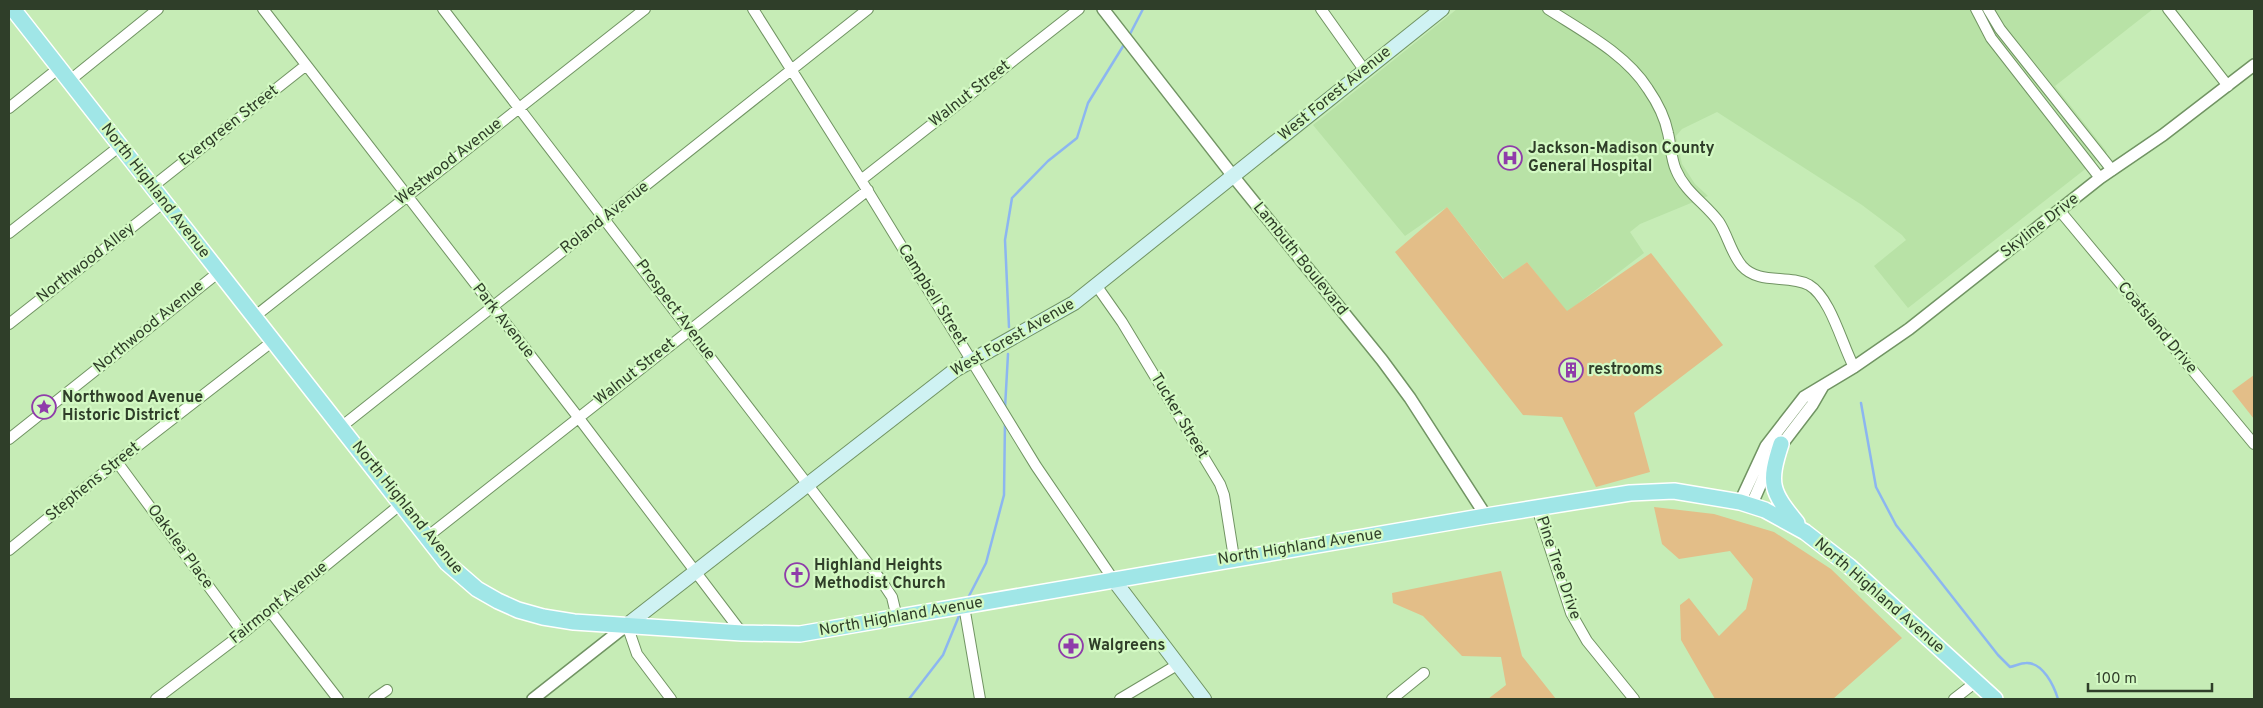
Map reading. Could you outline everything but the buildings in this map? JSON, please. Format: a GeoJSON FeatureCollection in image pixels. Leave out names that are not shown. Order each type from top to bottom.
{"type":"FeatureCollection","features":[{"type":"Feature","properties":{"kind":"main road","name":"North Highland Avenue"},"geometry":{"type":"LineString","coordinates":[[13,9],[448,563],[477,589],[518,610],[574,622],[742,633],[800,634],[1234,558],[1655,490],[1696,493],[1746,504],[1784,519],[1805,532],[1850,566],[1995,699]]}},
{"type":"Feature","properties":{"kind":"main road","name":"West Forest Avenue"},"geometry":{"type":"LineString","coordinates":[[627,625],[972,359],[1054,316],[1096,285],[1442,9]]}},
{"type":"Feature","properties":{"kind":"main road"},"geometry":{"type":"LineString","coordinates":[[1781,444],[1774,467],[1773,483],[1775,494],[1805,532]]}},
{"type":"Feature","properties":{"kind":"main road","name":"Campbell Street"},"geometry":{"type":"LineString","coordinates":[[1113,579],[1204,699]]}},
{"type":"Feature","properties":{"kind":"street"},"geometry":{"type":"LineString","coordinates":[[69,81],[158,9]]}},
{"type":"Feature","properties":{"kind":"street","name":"Park Avenue"},"geometry":{"type":"LineString","coordinates":[[263,9],[742,633]]}},
{"type":"Feature","properties":{"kind":"street","name":"Prospect Avenue"},"geometry":{"type":"LineString","coordinates":[[443,9],[880,579],[892,597],[897,618]]}},
{"type":"Feature","properties":{"kind":"street","name":"Westwood Avenue"},"geometry":{"type":"LineString","coordinates":[[254,317],[519,106],[645,9]]}},
{"type":"Feature","properties":{"kind":"street","name":"Campbell Street"},"geometry":{"type":"LineString","coordinates":[[753,9],[868,190],[1040,472],[1113,579]]}},
{"type":"Feature","properties":{"kind":"street","name":"Roland Avenue"},"geometry":{"type":"LineString","coordinates":[[341,427],[868,9]]}},
{"type":"Feature","properties":{"kind":"street","name":"Walnut Street"},"geometry":{"type":"LineString","coordinates":[[861,180],[1079,9]]}},
{"type":"Feature","properties":{"kind":"street","name":"Lambuth Boulevard"},"geometry":{"type":"LineString","coordinates":[[1103,9],[1233,176],[1404,390],[1486,516]]}},
{"type":"Feature","properties":{"kind":"street"},"geometry":{"type":"LineString","coordinates":[[1321,9],[1365,71]]}},
{"type":"Feature","properties":{"kind":"street"},"geometry":{"type":"LineString","coordinates":[[1548,9],[1607,49],[1635,72],[1648,88],[1660,110],[1668,134],[1674,166],[1680,179],[1718,221],[1736,258],[1752,274],[1768,279],[1798,281],[1810,286],[1829,310],[1854,367]]}},
{"type":"Feature","properties":{"kind":"street"},"geometry":{"type":"LineString","coordinates":[[1976,9],[1991,38],[2100,178]]}},
{"type":"Feature","properties":{"kind":"street"},"geometry":{"type":"LineString","coordinates":[[1988,9],[2000,28],[2112,170]]}},
{"type":"Feature","properties":{"kind":"street"},"geometry":{"type":"LineString","coordinates":[[2168,9],[2228,86]]}},
{"type":"Feature","properties":{"kind":"street","name":"Skyline Drive"},"geometry":{"type":"LineString","coordinates":[[1746,504],[1766,446],[1804,397],[1854,367],[1909,329],[2100,178],[2163,135],[2254,65]]}},
{"type":"Feature","properties":{"kind":"street","name":"Evergreen Street"},"geometry":{"type":"LineString","coordinates":[[152,186],[305,66]]}},
{"type":"Feature","properties":{"kind":"street"},"geometry":{"type":"LineString","coordinates":[[9,108],[59,68]]}},
{"type":"Feature","properties":{"kind":"street"},"geometry":{"type":"LineString","coordinates":[[9,233],[120,146]]}},
{"type":"Feature","properties":{"kind":"street","name":"Walnut Street"},"geometry":{"type":"LineString","coordinates":[[427,537],[868,190]]}},
{"type":"Feature","properties":{"kind":"street","name":"Northwood Alley"},"geometry":{"type":"LineString","coordinates":[[9,324],[164,202]]}},
{"type":"Feature","properties":{"kind":"street","name":"Coatsland Drive"},"geometry":{"type":"LineString","coordinates":[[2060,211],[2254,444]]}},
{"type":"Feature","properties":{"kind":"street","name":"Northwood Avenue"},"geometry":{"type":"LineString","coordinates":[[9,439],[219,272]]}},
{"type":"Feature","properties":{"kind":"street","name":"Tucker Street"},"geometry":{"type":"LineString","coordinates":[[1096,285],[1122,322],[1220,484],[1224,495],[1234,558]]}},
{"type":"Feature","properties":{"kind":"street","name":"Stephens Street"},"geometry":{"type":"LineString","coordinates":[[9,550],[117,462],[273,341]]}},
{"type":"Feature","properties":{"kind":"street","name":"Skyline Drive"},"geometry":{"type":"LineString","coordinates":[[1746,504],[1773,456],[1812,405],[1824,385]]}},
{"type":"Feature","properties":{"kind":"street","name":"Oakslea Place"},"geometry":{"type":"LineString","coordinates":[[117,462],[242,633]]}},
{"type":"Feature","properties":{"kind":"street","name":"Fairmont Avenue"},"geometry":{"type":"LineString","coordinates":[[156,699],[270,611],[401,504]]}},
{"type":"Feature","properties":{"kind":"street","name":"Pine Tree Drive"},"geometry":{"type":"LineString","coordinates":[[1538,508],[1571,612],[1578,627],[1634,699]]}},
{"type":"Feature","properties":{"kind":"street"},"geometry":{"type":"LineString","coordinates":[[967,606],[980,699]]}},
{"type":"Feature","properties":{"kind":"street"},"geometry":{"type":"LineString","coordinates":[[270,611],[338,699]]}},
{"type":"Feature","properties":{"kind":"street"},"geometry":{"type":"LineString","coordinates":[[533,699],[627,625],[637,654],[671,699]]}},
{"type":"Feature","properties":{"kind":"street"},"geometry":{"type":"LineString","coordinates":[[1120,699],[1177,665]]}},
{"type":"Feature","properties":{"kind":"street"},"geometry":{"type":"LineString","coordinates":[[1392,699],[1424,673]]}},
{"type":"Feature","properties":{"kind":"street"},"geometry":{"type":"LineString","coordinates":[[1954,699],[1976,682]]}},
{"type":"Feature","properties":{"kind":"street"},"geometry":{"type":"LineString","coordinates":[[374,699],[387,690]]}},
{"type":"Feature","properties":{"kind":"shaded area","name":"Jackson-Madison County General Hospital"},"geometry":{"type":"Polygon","coordinates":[[[1457,9],[2153,9],[2055,86],[2107,152],[1908,308],[1874,266],[1906,240],[1902,235],[1862,205],[1717,112],[1682,129],[1676,136],[1682,164],[1695,184],[1708,196],[1640,224],[1630,232],[1644,253],[1567,312],[1527,262],[1504,279],[1447,207],[1405,236],[1313,125],[1457,9]]]}},
{"type":"Feature","properties":{"kind":"shaded area"},"geometry":{"type":"Polygon","coordinates":[[[1447,207],[1503,279],[1527,262],[1567,311],[1651,253],[1723,345],[1634,413],[1650,472],[1596,487],[1562,417],[1523,415],[1395,252],[1447,207]]]}},
{"type":"Feature","properties":{"kind":"shaded area"},"geometry":{"type":"Polygon","coordinates":[[[2254,375],[2254,419],[2232,391],[2254,375]]]}},
{"type":"Feature","properties":{"kind":"shaded area"},"geometry":{"type":"Polygon","coordinates":[[[1654,507],[1714,514],[1774,532],[1831,569],[1902,638],[1833,699],[1715,699],[1681,640],[1680,605],[1689,598],[1719,636],[1746,609],[1753,579],[1730,551],[1679,559],[1662,544],[1654,507]]]}},
{"type":"Feature","properties":{"kind":"shaded area"},"geometry":{"type":"Polygon","coordinates":[[[1501,571],[1522,656],[1556,699],[1488,699],[1506,685],[1501,657],[1462,656],[1423,616],[1393,603],[1392,593],[1501,571]]]}},
{"type":"Feature","properties":{"kind":"waterway"},"geometry":{"type":"LineString","coordinates":[[1129,36],[1143,9]]}},
{"type":"Feature","properties":{"kind":"waterway"},"geometry":{"type":"LineString","coordinates":[[1009,327],[1005,240],[1012,198],[1048,161],[1077,138],[1088,103],[1125,43]]}},
{"type":"Feature","properties":{"kind":"waterway"},"geometry":{"type":"LineString","coordinates":[[1005,408],[1008,354]]}},
{"type":"Feature","properties":{"kind":"waterway"},"geometry":{"type":"LineString","coordinates":[[1861,403],[1876,487],[1896,525],[1998,655],[2010,667],[2022,663],[2038,666],[2051,682],[2058,699]]}},
{"type":"Feature","properties":{"kind":"waterway"},"geometry":{"type":"LineString","coordinates":[[968,598],[986,563],[1004,495],[1005,421]]}},
{"type":"Feature","properties":{"kind":"waterway"},"geometry":{"type":"LineString","coordinates":[[909,699],[943,655],[959,616]]}},
{"type":"Feature","properties":{"kind":"place","name":"Jackson-Madison County General Hospital"},"geometry":{"type":"Point","coordinates":[1510,158]}},
{"type":"Feature","properties":{"kind":"place","name":"restrooms"},"geometry":{"type":"Point","coordinates":[1571,370]}},
{"type":"Feature","properties":{"kind":"place","name":"Northwood Avenue Historic District"},"geometry":{"type":"Point","coordinates":[44,407]}},
{"type":"Feature","properties":{"kind":"place","name":"Highland Heights Methodist Church"},"geometry":{"type":"Point","coordinates":[797,575]}},
{"type":"Feature","properties":{"kind":"place","name":"Walgreens"},"geometry":{"type":"Point","coordinates":[1071,646]}}]}
